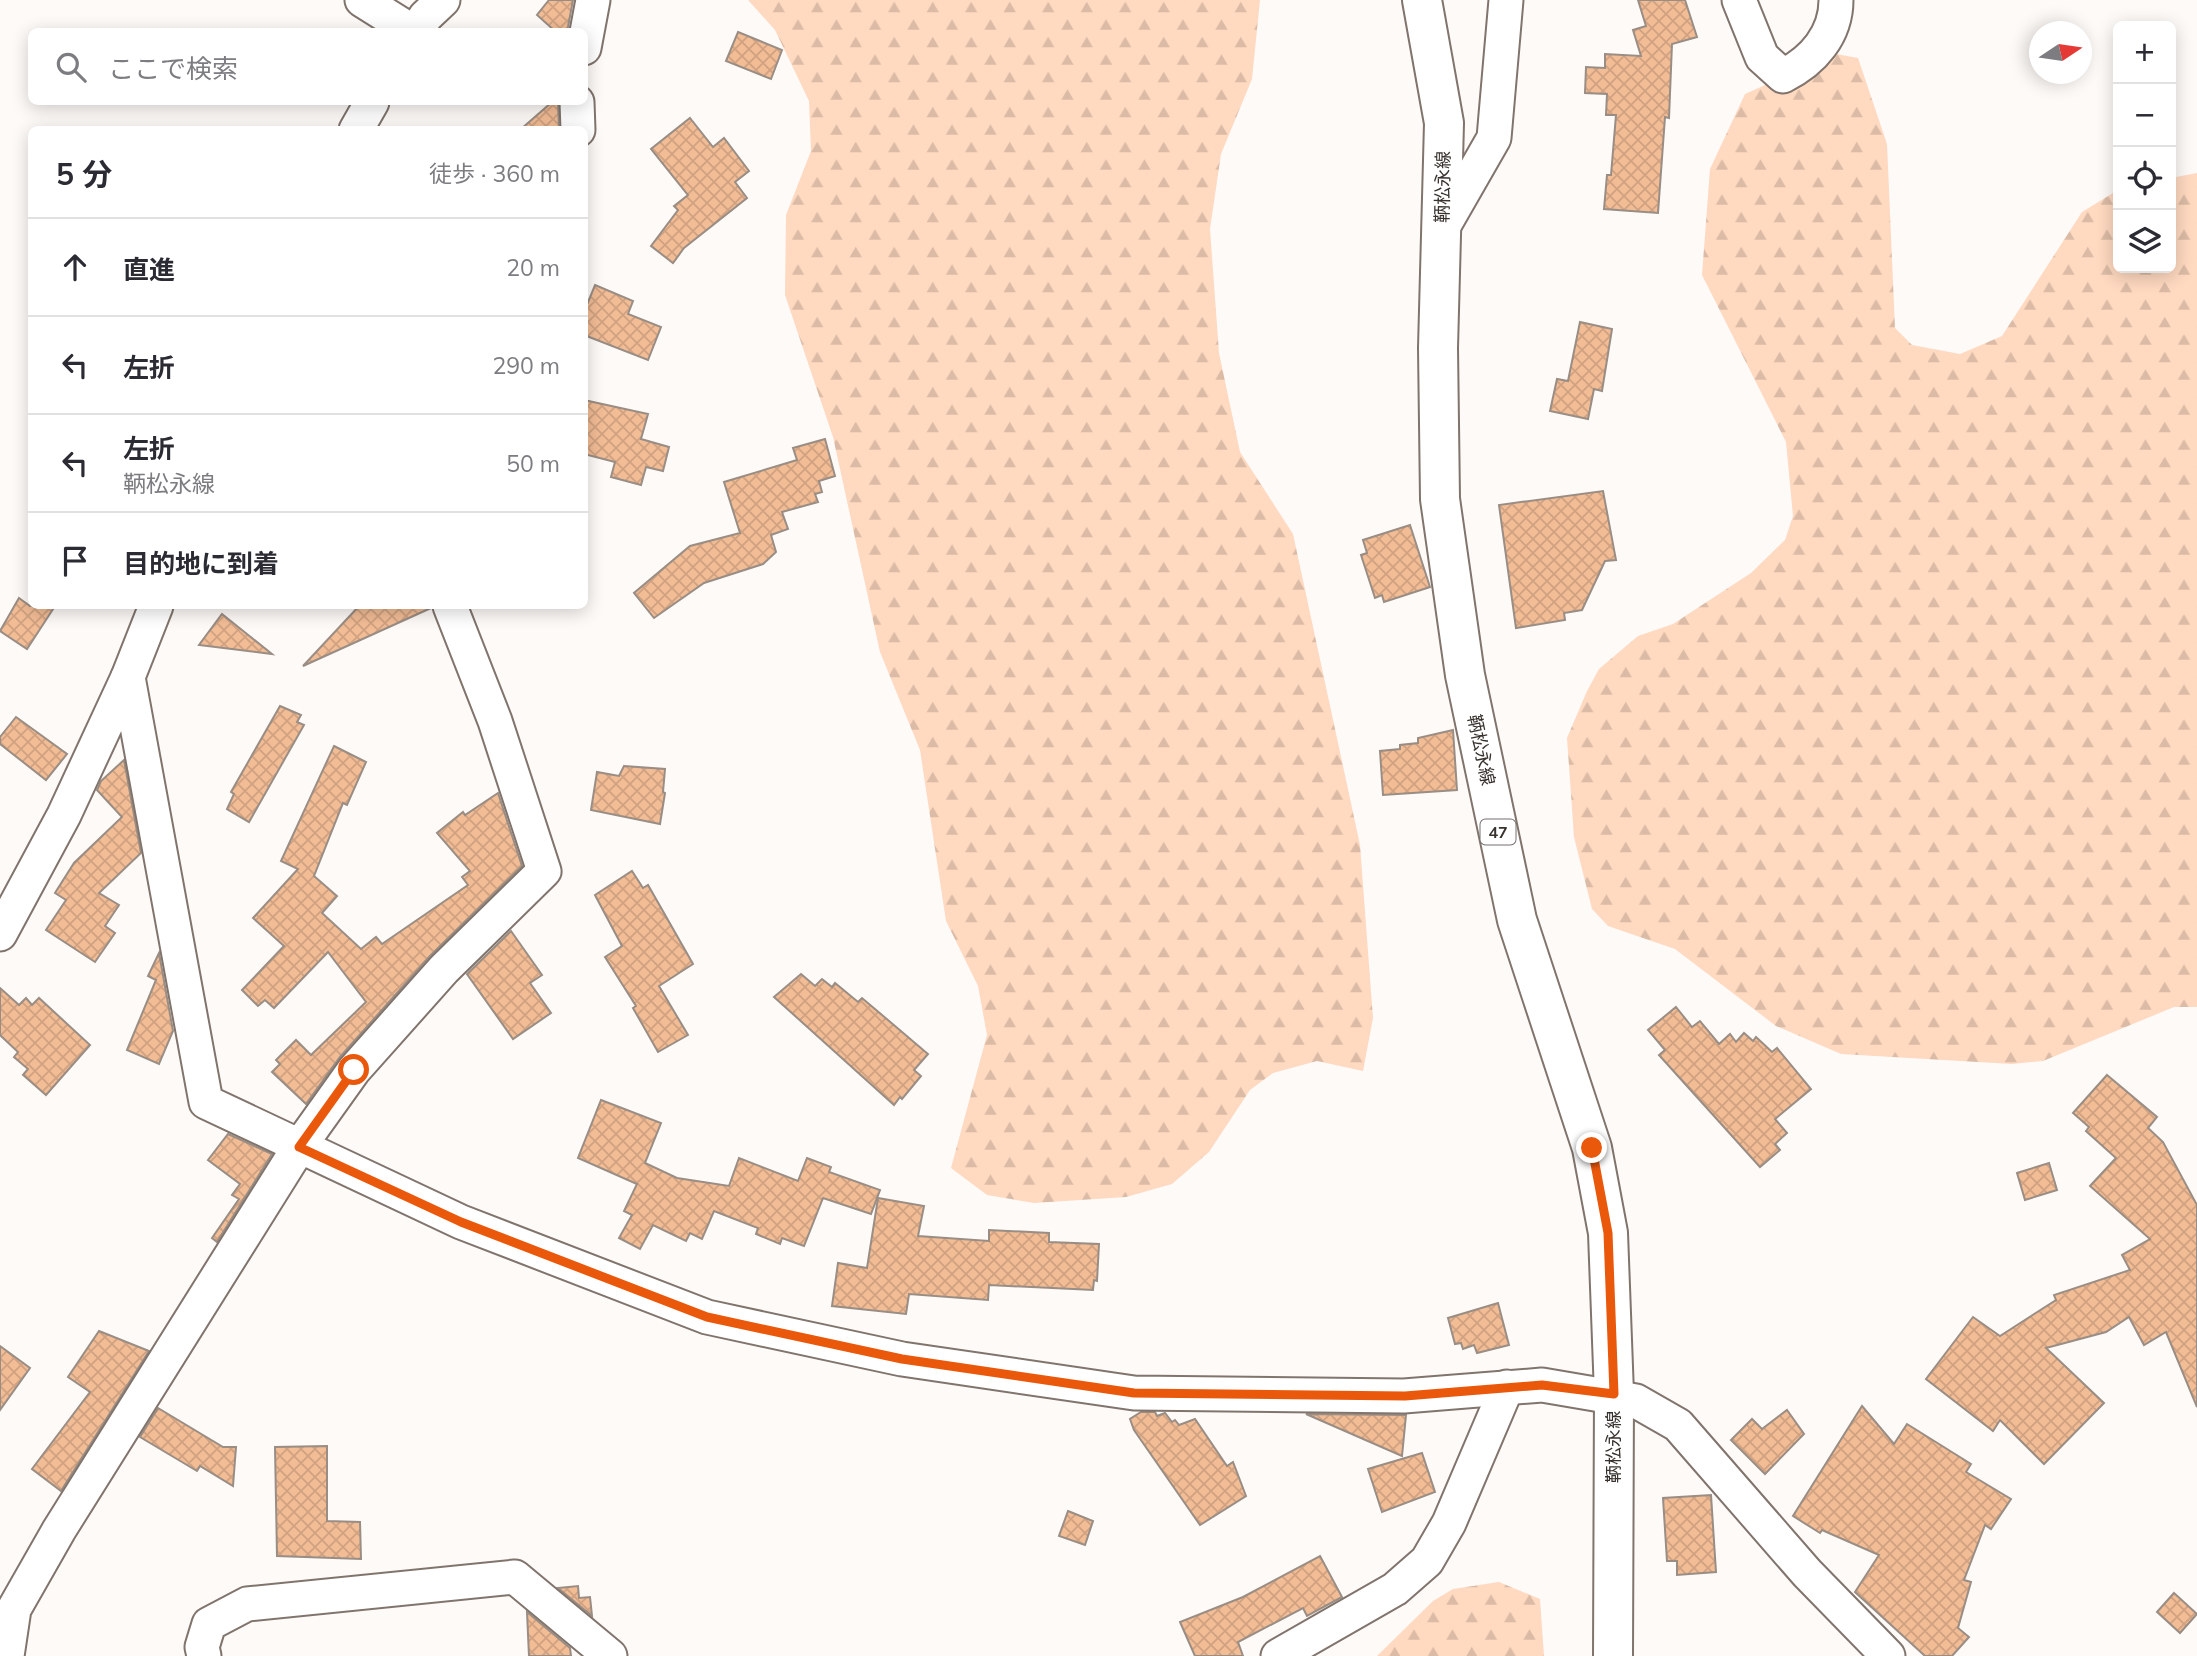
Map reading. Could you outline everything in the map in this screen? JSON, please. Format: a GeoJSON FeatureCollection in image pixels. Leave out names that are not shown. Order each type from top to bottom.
{"type":"FeatureCollection","features":[{"type":"Feature","properties":{"kind":"main road","name":"鞆松永線"},"geometry":{"type":"LineString","coordinates":[[1422,0],[1444,123],[1438,348],[1440,499],[1465,675],[1517,920],[1592,1148],[1608,1233],[1614,1394],[1613,1656]]}},
{"type":"Feature","properties":{"kind":"street"},"geometry":{"type":"LineString","coordinates":[[362,0],[408,28]]}},
{"type":"Feature","properties":{"kind":"street"},"geometry":{"type":"LineString","coordinates":[[418,28],[443,0]]}},
{"type":"Feature","properties":{"kind":"street"},"geometry":{"type":"LineString","coordinates":[[588,28],[593,0]]}},
{"type":"Feature","properties":{"kind":"street"},"geometry":{"type":"LineString","coordinates":[[1443,228],[1494,138],[1506,0]]}},
{"type":"Feature","properties":{"kind":"street"},"geometry":{"type":"LineString","coordinates":[[1739,0],[1762,57],[1783,76],[1803,65],[1825,41],[1836,14],[1836,0]]}},
{"type":"Feature","properties":{"kind":"street"},"geometry":{"type":"LineString","coordinates":[[358,126],[370,105]]}},
{"type":"Feature","properties":{"kind":"street"},"geometry":{"type":"LineString","coordinates":[[577,105],[578,126]]}},
{"type":"Feature","properties":{"kind":"street"},"geometry":{"type":"LineString","coordinates":[[0,934],[64,815],[128,677],[155,609]]}},
{"type":"Feature","properties":{"kind":"street"},"geometry":{"type":"LineString","coordinates":[[7,1656],[14,1609],[59,1530],[299,1147],[354,1070],[435,979],[544,871],[495,721],[451,609]]}},
{"type":"Feature","properties":{"kind":"street"},"geometry":{"type":"LineString","coordinates":[[128,677],[206,1102],[461,1222],[707,1317],[902,1359],[1134,1393],[1405,1396],[1542,1385],[1614,1394],[1636,1401],[1678,1424],[1807,1573],[1888,1656]]}},
{"type":"Feature","properties":{"kind":"street"},"geometry":{"type":"LineString","coordinates":[[1278,1656],[1395,1589],[1427,1561],[1449,1523],[1507,1387]]}},
{"type":"Feature","properties":{"kind":"street"},"geometry":{"type":"LineString","coordinates":[[204,1656],[202,1647],[209,1624],[247,1604],[515,1577],[610,1656]]}},
{"type":"Feature","properties":{"kind":"green space"},"geometry":{"type":"Polygon","coordinates":[[[748,0],[1260,0],[1252,79],[1221,154],[1210,229],[1219,353],[1240,452],[1293,534],[1360,845],[1373,1018],[1363,1071],[1317,1061],[1273,1073],[1250,1090],[1209,1152],[1172,1184],[1126,1197],[1034,1203],[987,1195],[951,1168],[987,1035],[978,986],[946,921],[920,750],[880,652],[833,437],[785,295],[786,215],[811,151],[809,101],[775,30],[748,0]]]}},
{"type":"Feature","properties":{"kind":"green space"},"geometry":{"type":"Polygon","coordinates":[[[1836,54],[1858,58],[1887,144],[1895,328],[1912,345],[1960,354],[2002,336],[2082,212],[2113,193],[2113,273],[2176,273],[2176,177],[2197,173],[2197,1007],[2174,1007],[2043,1061],[2012,1064],[1841,1054],[1776,1026],[1675,949],[1608,926],[1592,909],[1574,837],[1567,738],[1587,691],[1599,669],[1638,636],[1673,624],[1751,573],[1785,540],[1793,516],[1786,442],[1702,275],[1710,169],[1745,94],[1836,54]]]}},
{"type":"Feature","properties":{"kind":"green space"},"geometry":{"type":"Polygon","coordinates":[[[1499,1582],[1540,1599],[1544,1656],[1377,1656],[1433,1601],[1453,1589],[1499,1582]]]}},
{"type":"Feature","properties":{"kind":"building"},"geometry":{"type":"Polygon","coordinates":[[[549,0],[573,0],[567,28],[552,28],[537,15],[549,0]]]}},
{"type":"Feature","properties":{"kind":"building"},"geometry":{"type":"Polygon","coordinates":[[[1638,0],[1685,0],[1697,37],[1672,44],[1669,118],[1665,117],[1658,213],[1604,209],[1607,175],[1611,175],[1616,115],[1606,115],[1607,94],[1585,93],[1586,67],[1605,68],[1605,54],[1641,56],[1633,30],[1646,26],[1638,0]]]}},
{"type":"Feature","properties":{"kind":"building"},"geometry":{"type":"Polygon","coordinates":[[[738,32],[782,50],[771,79],[726,61],[738,32]]]}},
{"type":"Feature","properties":{"kind":"building"},"geometry":{"type":"Polygon","coordinates":[[[549,105],[558,105],[559,126],[525,126],[549,105]]]}},
{"type":"Feature","properties":{"kind":"building"},"geometry":{"type":"Polygon","coordinates":[[[690,118],[713,147],[724,138],[749,171],[735,182],[747,198],[684,248],[673,263],[651,246],[678,210],[674,206],[688,195],[651,149],[690,118]]]}},
{"type":"Feature","properties":{"kind":"building"},"geometry":{"type":"Polygon","coordinates":[[[595,285],[633,301],[628,314],[661,327],[648,360],[588,337],[588,302],[595,285]]]}},
{"type":"Feature","properties":{"kind":"building"},"geometry":{"type":"Polygon","coordinates":[[[1580,322],[1612,329],[1602,391],[1594,389],[1588,419],[1550,411],[1557,379],[1568,381],[1580,322]]]}},
{"type":"Feature","properties":{"kind":"building"},"geometry":{"type":"Polygon","coordinates":[[[588,401],[648,414],[641,439],[669,447],[663,471],[646,467],[641,485],[611,477],[615,462],[588,455],[588,401]]]}},
{"type":"Feature","properties":{"kind":"building"},"geometry":{"type":"Polygon","coordinates":[[[825,439],[835,476],[819,481],[822,492],[815,494],[818,502],[782,512],[788,529],[771,535],[776,552],[763,564],[704,583],[654,618],[634,593],[690,546],[740,533],[724,482],[797,460],[793,448],[825,439]]]}},
{"type":"Feature","properties":{"kind":"building"},"geometry":{"type":"Polygon","coordinates":[[[1603,491],[1616,560],[1605,561],[1582,610],[1564,613],[1565,620],[1516,628],[1499,505],[1603,491]]]}},
{"type":"Feature","properties":{"kind":"building"},"geometry":{"type":"Polygon","coordinates":[[[1410,525],[1430,587],[1384,602],[1382,595],[1375,598],[1361,555],[1367,553],[1363,540],[1410,525]]]}},
{"type":"Feature","properties":{"kind":"building"},"geometry":{"type":"Polygon","coordinates":[[[19,598],[28,605],[28,609],[53,609],[27,649],[0,631],[19,598]]]}},
{"type":"Feature","properties":{"kind":"building"},"geometry":{"type":"Polygon","coordinates":[[[356,609],[429,609],[303,666],[356,609]]]}},
{"type":"Feature","properties":{"kind":"building"},"geometry":{"type":"Polygon","coordinates":[[[222,614],[272,654],[199,645],[222,614]]]}},
{"type":"Feature","properties":{"kind":"building"},"geometry":{"type":"Polygon","coordinates":[[[280,706],[301,715],[297,722],[304,725],[249,822],[227,809],[234,794],[231,792],[280,706]]]}},
{"type":"Feature","properties":{"kind":"building"},"geometry":{"type":"Polygon","coordinates":[[[16,717],[67,754],[46,780],[0,744],[0,737],[16,717]]]}},
{"type":"Feature","properties":{"kind":"building"},"geometry":{"type":"Polygon","coordinates":[[[1453,730],[1457,790],[1383,795],[1380,751],[1400,749],[1400,745],[1418,743],[1418,738],[1453,730]]]}},
{"type":"Feature","properties":{"kind":"building"},"geometry":{"type":"Polygon","coordinates":[[[334,746],[366,762],[347,805],[343,803],[314,876],[337,896],[322,913],[361,949],[376,937],[382,944],[468,885],[462,877],[470,871],[437,833],[463,812],[465,815],[498,793],[522,866],[430,956],[340,1057],[306,1104],[272,1072],[280,1064],[276,1060],[296,1040],[311,1055],[366,1002],[328,952],[274,1008],[265,1000],[258,1006],[242,990],[284,946],[253,918],[298,869],[281,861],[334,746]]]}},
{"type":"Feature","properties":{"kind":"building"},"geometry":{"type":"Polygon","coordinates":[[[124,760],[141,853],[99,893],[119,905],[105,926],[115,933],[95,962],[46,930],[66,900],[55,893],[74,863],[122,817],[97,790],[101,781],[124,760]]]}},
{"type":"Feature","properties":{"kind":"building"},"geometry":{"type":"Polygon","coordinates":[[[624,766],[665,769],[665,793],[660,824],[591,810],[597,772],[619,776],[624,766]]]}},
{"type":"Feature","properties":{"kind":"building"},"geometry":{"type":"Polygon","coordinates":[[[632,871],[643,888],[648,885],[693,964],[659,986],[688,1035],[658,1052],[633,1008],[636,1006],[605,957],[622,946],[595,895],[632,871]]]}},
{"type":"Feature","properties":{"kind":"building"},"geometry":{"type":"Polygon","coordinates":[[[511,931],[542,975],[530,983],[551,1013],[513,1039],[467,974],[511,931]]]}},
{"type":"Feature","properties":{"kind":"building"},"geometry":{"type":"Polygon","coordinates":[[[159,953],[173,1031],[159,1064],[127,1050],[156,980],[148,976],[159,953]]]}},
{"type":"Feature","properties":{"kind":"building"},"geometry":{"type":"Polygon","coordinates":[[[801,974],[815,986],[822,979],[832,987],[835,983],[858,1002],[862,998],[928,1054],[914,1070],[921,1076],[902,1099],[900,1097],[894,1105],[774,997],[801,974]]]}},
{"type":"Feature","properties":{"kind":"building"},"geometry":{"type":"Polygon","coordinates":[[[0,988],[19,1005],[26,998],[32,1005],[39,998],[90,1045],[46,1095],[23,1075],[28,1069],[14,1057],[18,1052],[0,1035],[0,988]]]}},
{"type":"Feature","properties":{"kind":"building"},"geometry":{"type":"Polygon","coordinates":[[[1676,1007],[1692,1027],[1700,1021],[1719,1044],[1730,1034],[1736,1042],[1744,1033],[1753,1041],[1756,1037],[1772,1052],[1777,1048],[1811,1089],[1775,1119],[1787,1133],[1775,1144],[1780,1150],[1760,1167],[1659,1055],[1665,1050],[1648,1030],[1676,1007]]]}},
{"type":"Feature","properties":{"kind":"building"},"geometry":{"type":"Polygon","coordinates":[[[2107,1075],[2157,1117],[2148,1128],[2163,1142],[2197,1205],[2197,1407],[2166,1332],[2144,1345],[2129,1317],[2106,1332],[2046,1348],[2104,1403],[2044,1464],[2000,1420],[1993,1431],[1926,1379],[1973,1317],[2000,1336],[2056,1300],[2054,1295],[2130,1270],[2122,1255],[2150,1239],[2090,1186],[2116,1158],[2086,1131],[2089,1127],[2073,1113],[2107,1075]]]}},
{"type":"Feature","properties":{"kind":"building"},"geometry":{"type":"Polygon","coordinates":[[[601,1100],[661,1123],[645,1163],[677,1178],[729,1186],[739,1158],[798,1181],[807,1158],[831,1167],[829,1172],[880,1190],[871,1214],[823,1198],[804,1246],[782,1238],[780,1244],[756,1234],[758,1228],[714,1211],[702,1239],[690,1233],[686,1241],[653,1225],[640,1249],[619,1238],[632,1215],[624,1211],[637,1184],[578,1158],[601,1100]]]}},
{"type":"Feature","properties":{"kind":"building"},"geometry":{"type":"Polygon","coordinates":[[[228,1134],[272,1154],[217,1242],[212,1238],[239,1199],[232,1195],[240,1184],[208,1160],[228,1134]]]}},
{"type":"Feature","properties":{"kind":"building"},"geometry":{"type":"Polygon","coordinates":[[[2049,1163],[2057,1190],[2025,1200],[2017,1173],[2049,1163]]]}},
{"type":"Feature","properties":{"kind":"building"},"geometry":{"type":"Polygon","coordinates":[[[878,1198],[924,1206],[918,1236],[989,1241],[989,1230],[1049,1233],[1049,1242],[1099,1244],[1097,1281],[1094,1280],[1093,1290],[989,1285],[988,1300],[909,1294],[906,1314],[832,1306],[838,1263],[867,1268],[878,1198]]]}},
{"type":"Feature","properties":{"kind":"building"},"geometry":{"type":"Polygon","coordinates":[[[1498,1303],[1509,1345],[1477,1353],[1474,1345],[1463,1349],[1461,1343],[1455,1344],[1448,1318],[1498,1303]]]}},
{"type":"Feature","properties":{"kind":"building"},"geometry":{"type":"Polygon","coordinates":[[[99,1331],[149,1351],[61,1491],[32,1469],[90,1392],[68,1377],[99,1331]]]}},
{"type":"Feature","properties":{"kind":"building"},"geometry":{"type":"Polygon","coordinates":[[[0,1346],[30,1368],[0,1410],[0,1346]]]}},
{"type":"Feature","properties":{"kind":"building"},"geometry":{"type":"Polygon","coordinates":[[[1862,1406],[1894,1444],[1907,1424],[1971,1464],[1966,1472],[2011,1499],[1991,1529],[1985,1525],[1964,1580],[1971,1582],[1958,1628],[1969,1637],[1952,1656],[1925,1656],[1855,1592],[1879,1555],[1822,1530],[1820,1533],[1793,1516],[1862,1406]]]}},
{"type":"Feature","properties":{"kind":"building"},"geometry":{"type":"Polygon","coordinates":[[[158,1408],[223,1447],[236,1447],[233,1486],[200,1466],[197,1471],[140,1437],[158,1408]]]}},
{"type":"Feature","properties":{"kind":"building"},"geometry":{"type":"Polygon","coordinates":[[[1787,1410],[1804,1434],[1765,1474],[1731,1440],[1752,1419],[1762,1429],[1787,1410]]]}},
{"type":"Feature","properties":{"kind":"building"},"geometry":{"type":"Polygon","coordinates":[[[1141,1412],[1155,1412],[1157,1416],[1165,1413],[1172,1422],[1175,1420],[1179,1425],[1195,1419],[1227,1466],[1233,1462],[1246,1496],[1200,1525],[1134,1430],[1130,1419],[1141,1412]]]}},
{"type":"Feature","properties":{"kind":"building"},"geometry":{"type":"Polygon","coordinates":[[[1306,1414],[1406,1415],[1402,1456],[1306,1414]]]}},
{"type":"Feature","properties":{"kind":"building"},"geometry":{"type":"Polygon","coordinates":[[[327,1446],[327,1521],[360,1522],[361,1559],[277,1556],[275,1447],[327,1446]]]}},
{"type":"Feature","properties":{"kind":"building"},"geometry":{"type":"Polygon","coordinates":[[[1422,1453],[1435,1492],[1382,1512],[1368,1469],[1422,1453]]]}},
{"type":"Feature","properties":{"kind":"building"},"geometry":{"type":"Polygon","coordinates":[[[1711,1495],[1716,1572],[1677,1575],[1677,1561],[1667,1561],[1663,1498],[1711,1495]]]}},
{"type":"Feature","properties":{"kind":"building"},"geometry":{"type":"Polygon","coordinates":[[[1068,1511],[1093,1521],[1085,1545],[1059,1536],[1068,1511]]]}},
{"type":"Feature","properties":{"kind":"building"},"geometry":{"type":"Polygon","coordinates":[[[1320,1556],[1342,1597],[1307,1616],[1303,1608],[1238,1642],[1243,1656],[1195,1656],[1180,1622],[1243,1597],[1320,1556]]]}},
{"type":"Feature","properties":{"kind":"building"},"geometry":{"type":"Polygon","coordinates":[[[578,1586],[579,1598],[590,1597],[592,1616],[558,1588],[578,1586]]]}},
{"type":"Feature","properties":{"kind":"building"},"geometry":{"type":"Polygon","coordinates":[[[2174,1593],[2197,1614],[2180,1633],[2157,1612],[2174,1593]]]}},
{"type":"Feature","properties":{"kind":"building"},"geometry":{"type":"Polygon","coordinates":[[[527,1612],[570,1648],[571,1656],[529,1656],[527,1612]]]}},
{"type":"Feature","properties":{"kind":"route"},"geometry":{"type":"LineString","coordinates":[[354,1070],[299,1147],[461,1222],[707,1317],[902,1359],[1134,1393],[1405,1396],[1542,1385],[1614,1394],[1608,1233],[1592,1148]]}}]}
